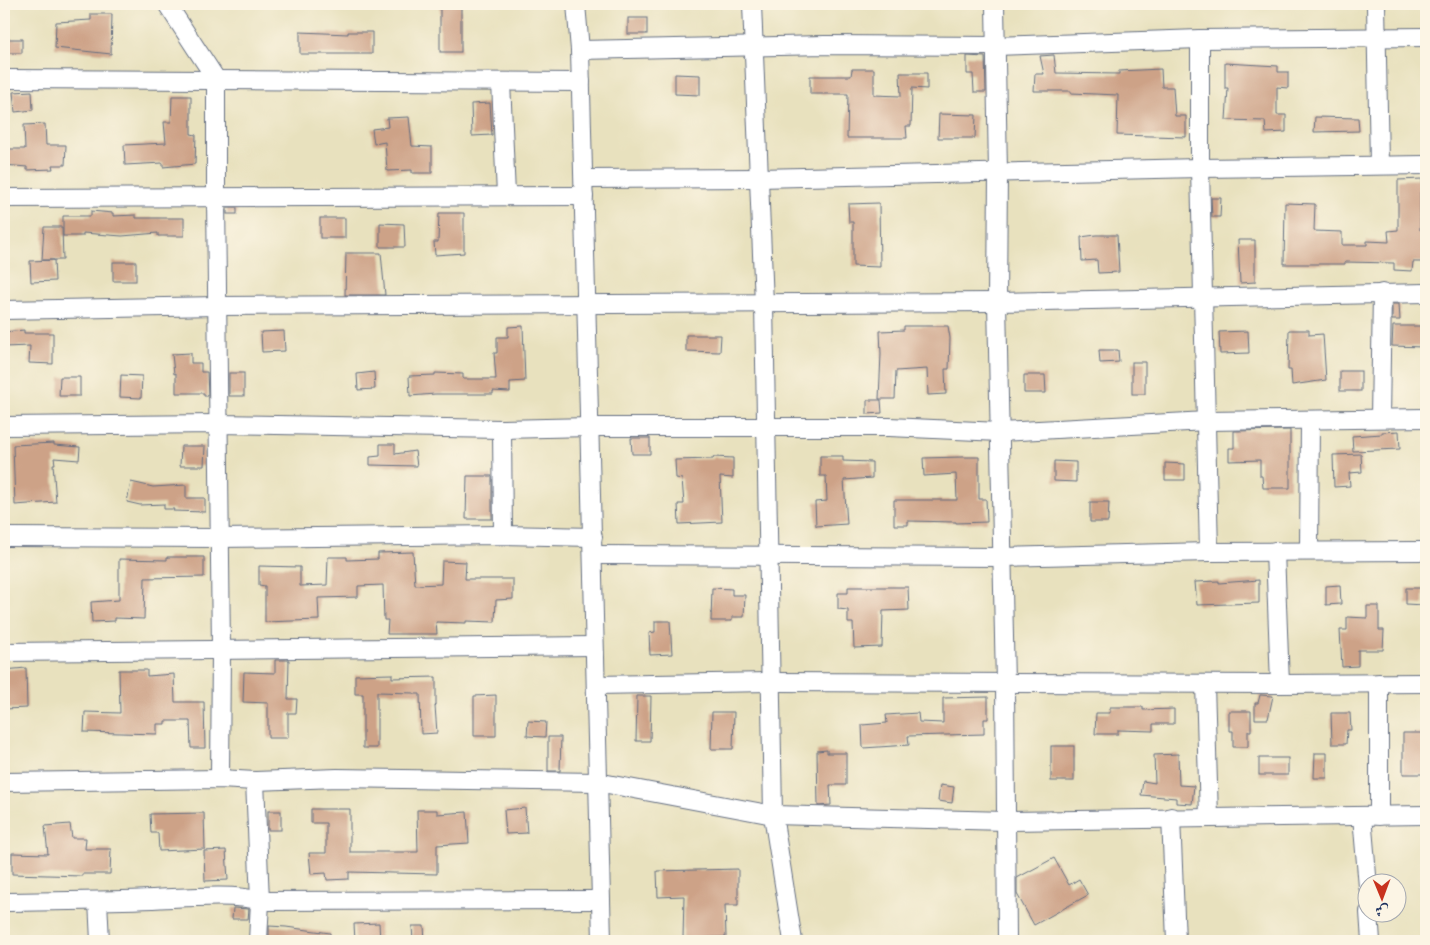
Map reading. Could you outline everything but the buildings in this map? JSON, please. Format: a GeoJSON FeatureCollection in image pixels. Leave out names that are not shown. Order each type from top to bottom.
{"type":"FeatureCollection","features":[{"type":"Feature","properties":{"kind":"street"},"geometry":{"type":"LineString","coordinates":[[167,4],[216,79],[221,650],[220,780]]}},
{"type":"Feature","properties":{"kind":"street"},"geometry":{"type":"LineString","coordinates":[[576,4],[580,50],[584,187],[602,941]]}},
{"type":"Feature","properties":{"kind":"street"},"geometry":{"type":"LineString","coordinates":[[752,4],[764,304],[770,556],[773,815],[793,941]]}},
{"type":"Feature","properties":{"kind":"street"},"geometry":{"type":"LineString","coordinates":[[995,4],[998,173],[997,302],[1005,684],[1007,941]]}},
{"type":"Feature","properties":{"kind":"street"},"geometry":{"type":"LineString","coordinates":[[1376,4],[1379,165]]}},
{"type":"Feature","properties":{"kind":"street"},"geometry":{"type":"LineString","coordinates":[[580,50],[753,46],[996,46],[1200,39],[1426,37]]}},
{"type":"Feature","properties":{"kind":"street"},"geometry":{"type":"LineString","coordinates":[[1200,39],[1202,297],[1207,421],[1209,552]]}},
{"type":"Feature","properties":{"kind":"street"},"geometry":{"type":"LineString","coordinates":[[4,79],[581,82]]}},
{"type":"Feature","properties":{"kind":"street"},"geometry":{"type":"LineString","coordinates":[[502,82],[506,195]]}},
{"type":"Feature","properties":{"kind":"street"},"geometry":{"type":"LineString","coordinates":[[4,198],[506,195],[584,187],[759,178],[1426,165]]}},
{"type":"Feature","properties":{"kind":"street"},"geometry":{"type":"LineString","coordinates":[[1380,418],[1382,293]]}},
{"type":"Feature","properties":{"kind":"street"},"geometry":{"type":"LineString","coordinates":[[4,310],[218,306],[997,302],[1426,293]]}},
{"type":"Feature","properties":{"kind":"street"},"geometry":{"type":"LineString","coordinates":[[4,426],[219,424],[502,429],[767,426],[888,427],[1000,432],[1207,421],[1426,418]]}},
{"type":"Feature","properties":{"kind":"street"},"geometry":{"type":"LineString","coordinates":[[1309,551],[1310,420]]}},
{"type":"Feature","properties":{"kind":"street"},"geometry":{"type":"LineString","coordinates":[[502,429],[503,535]]}},
{"type":"Feature","properties":{"kind":"street"},"geometry":{"type":"LineString","coordinates":[[4,537],[219,538],[503,535],[593,537]]}},
{"type":"Feature","properties":{"kind":"street"},"geometry":{"type":"LineString","coordinates":[[593,555],[1003,557],[1276,551],[1426,551]]}},
{"type":"Feature","properties":{"kind":"street"},"geometry":{"type":"LineString","coordinates":[[1276,551],[1280,684]]}},
{"type":"Feature","properties":{"kind":"street"},"geometry":{"type":"LineString","coordinates":[[4,652],[594,646]]}},
{"type":"Feature","properties":{"kind":"street"},"geometry":{"type":"LineString","coordinates":[[596,685],[770,682],[1005,684],[1426,683]]}},
{"type":"Feature","properties":{"kind":"street"},"geometry":{"type":"LineString","coordinates":[[1369,872],[1379,683]]}},
{"type":"Feature","properties":{"kind":"street"},"geometry":{"type":"LineString","coordinates":[[1205,684],[1209,817]]}},
{"type":"Feature","properties":{"kind":"street"},"geometry":{"type":"LineString","coordinates":[[4,782],[255,781],[337,778],[597,782],[773,815],[1006,821],[1426,815]]}},
{"type":"Feature","properties":{"kind":"street"},"geometry":{"type":"LineString","coordinates":[[255,781],[260,902],[258,941]]}},
{"type":"Feature","properties":{"kind":"street"},"geometry":{"type":"LineString","coordinates":[[1171,818],[1176,941]]}},
{"type":"Feature","properties":{"kind":"street"},"geometry":{"type":"LineString","coordinates":[[4,902],[194,897],[248,898],[260,902],[601,900]]}},
{"type":"Feature","properties":{"kind":"street"},"geometry":{"type":"LineString","coordinates":[[98,901],[100,941]]}},
{"type":"Feature","properties":{"kind":"street"},"geometry":{"type":"LineString","coordinates":[[1370,922],[1371,941]]}}]}
